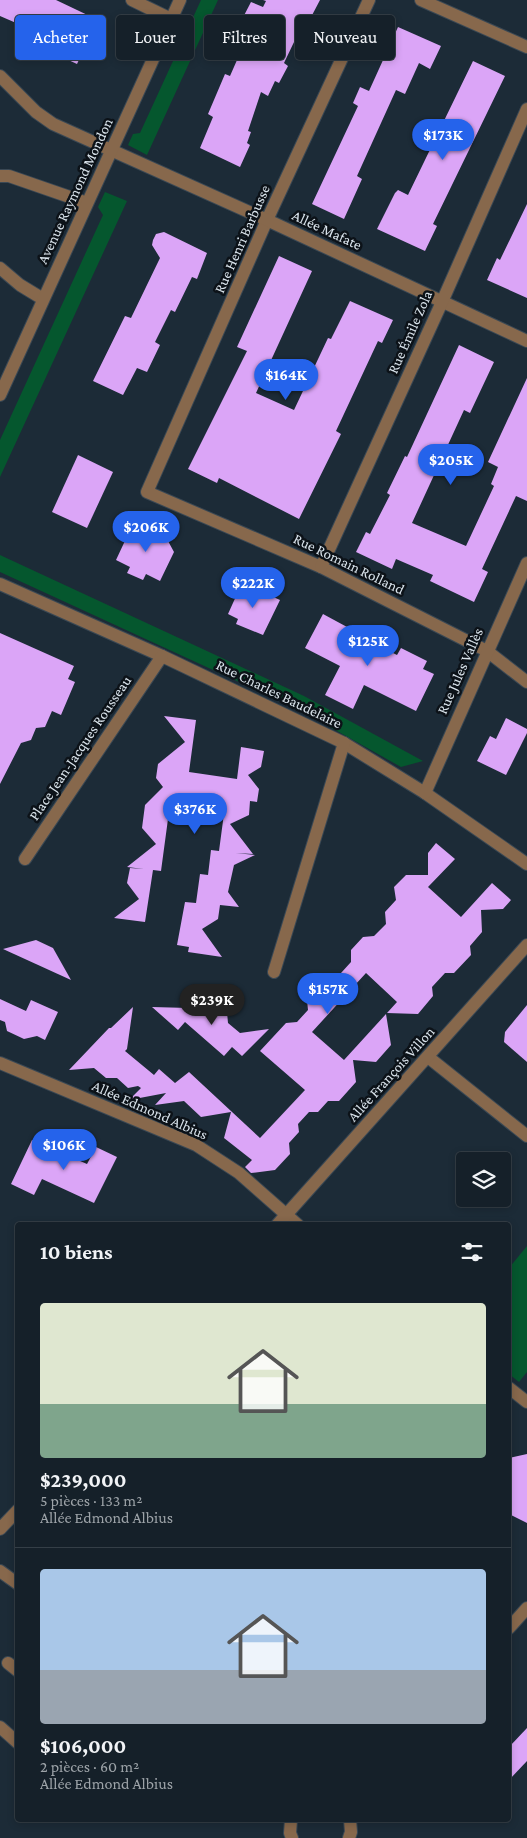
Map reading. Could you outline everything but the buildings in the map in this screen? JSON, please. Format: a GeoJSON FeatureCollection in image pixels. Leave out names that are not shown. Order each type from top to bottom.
{"type":"FeatureCollection","features":[{"type":"Feature","properties":{"kind":"street"},"geometry":{"type":"LineString","coordinates":[[132,0],[163,15]]}},
{"type":"Feature","properties":{"kind":"street","name":"Avenue Raymond Mondon"},"geometry":{"type":"LineString","coordinates":[[173,15],[180,0]]}},
{"type":"Feature","properties":{"kind":"street","name":"Rue Henri Barbusse"},"geometry":{"type":"LineString","coordinates":[[147,492],[267,220],[369,0]]}},
{"type":"Feature","properties":{"kind":"street"},"geometry":{"type":"LineString","coordinates":[[421,0],[527,46]]}},
{"type":"Feature","properties":{"kind":"street","name":"Avenue Raymond Mondon"},"geometry":{"type":"LineString","coordinates":[[0,395],[153,60]]}},
{"type":"Feature","properties":{"kind":"street","name":"Allée Mafate"},"geometry":{"type":"LineString","coordinates":[[0,76],[36,112],[53,124],[267,220],[527,341]]}},
{"type":"Feature","properties":{"kind":"street","name":"Rue Émile Zola"},"geometry":{"type":"LineString","coordinates":[[321,567],[442,302],[527,109]]}},
{"type":"Feature","properties":{"kind":"street"},"geometry":{"type":"LineString","coordinates":[[0,176],[9,176],[87,203]]}},
{"type":"Feature","properties":{"kind":"street"},"geometry":{"type":"LineString","coordinates":[[0,268],[20,285],[43,299]]}},
{"type":"Feature","properties":{"kind":"street","name":"Rue Romain Rolland"},"geometry":{"type":"LineString","coordinates":[[147,492],[321,567],[487,651],[527,682]]}},
{"type":"Feature","properties":{"kind":"street","name":"Rue Jules Vallès"},"geometry":{"type":"LineString","coordinates":[[425,793],[527,563]]}},
{"type":"Feature","properties":{"kind":"street","name":"Rue Charles Baudelaire"},"geometry":{"type":"LineString","coordinates":[[0,584],[162,656],[344,743],[425,793],[527,864]]}},
{"type":"Feature","properties":{"kind":"street","name":"Place Jean-Jacques Rousseau"},"geometry":{"type":"LineString","coordinates":[[25,858],[162,656]]}},
{"type":"Feature","properties":{"kind":"street"},"geometry":{"type":"LineString","coordinates":[[274,972],[344,743]]}},
{"type":"Feature","properties":{"kind":"street","name":"Allée François Villon"},"geometry":{"type":"LineString","coordinates":[[282,1220],[527,944]]}},
{"type":"Feature","properties":{"kind":"street"},"geometry":{"type":"LineString","coordinates":[[428,1057],[527,1136]]}},
{"type":"Feature","properties":{"kind":"street","name":"Allée Edmond Albius"},"geometry":{"type":"LineString","coordinates":[[0,1063],[196,1145],[238,1173],[282,1220]]}},
{"type":"Feature","properties":{"kind":"street"},"geometry":{"type":"LineString","coordinates":[[511,1390],[527,1402]]}},
{"type":"Feature","properties":{"kind":"street"},"geometry":{"type":"LineString","coordinates":[[0,1529],[15,1513]]}},
{"type":"Feature","properties":{"kind":"street"},"geometry":{"type":"LineString","coordinates":[[0,1571],[15,1582]]}},
{"type":"Feature","properties":{"kind":"street"},"geometry":{"type":"LineString","coordinates":[[511,1626],[527,1608]]}},
{"type":"Feature","properties":{"kind":"street"},"geometry":{"type":"LineString","coordinates":[[0,1727],[15,1740]]}},
{"type":"Feature","properties":{"kind":"street"},"geometry":{"type":"LineString","coordinates":[[349,1838],[350,1822]]}},
{"type":"Feature","properties":{"kind":"street"},"geometry":{"type":"LineString","coordinates":[[350,1822],[358,1838]]}},
{"type":"Feature","properties":{"kind":"green space"},"geometry":{"type":"Polygon","coordinates":[[[201,0],[218,0],[211,15],[204,15],[204,31],[194,52],[194,15],[201,0]]]}},
{"type":"Feature","properties":{"kind":"green space"},"geometry":{"type":"Polygon","coordinates":[[[173,60],[191,60],[147,155],[128,145],[133,134],[140,133],[173,60]]]}},
{"type":"Feature","properties":{"kind":"green space"},"geometry":{"type":"Polygon","coordinates":[[[105,192],[127,201],[0,477],[0,440],[103,215],[98,207],[105,192]]]}},
{"type":"Feature","properties":{"kind":"green space"},"geometry":{"type":"Polygon","coordinates":[[[0,555],[304,696],[423,761],[401,767],[298,709],[0,572],[0,555]]]}},
{"type":"Feature","properties":{"kind":"green space"},"geometry":{"type":"Polygon","coordinates":[[[527,1246],[527,1372],[519,1382],[511,1376],[511,1266],[527,1246]]]}}]}
